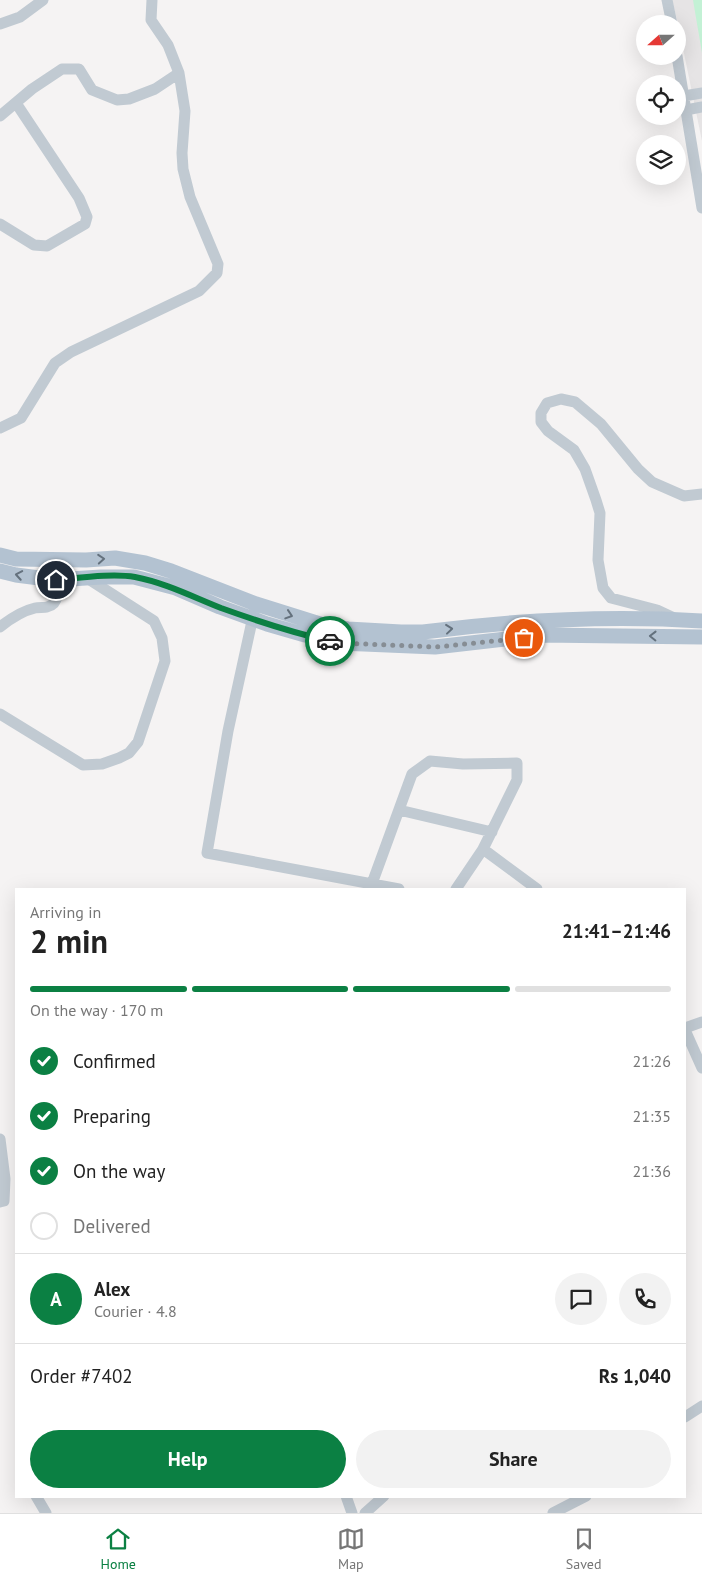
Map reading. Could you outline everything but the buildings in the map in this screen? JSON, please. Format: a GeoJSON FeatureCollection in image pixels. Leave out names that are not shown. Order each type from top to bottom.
{"type":"FeatureCollection","features":[{"type":"Feature","properties":{"kind":"main road"},"geometry":{"type":"LineString","coordinates":[[0,555],[16,559],[86,560],[116,558],[144,563],[171,571],[305,635],[340,643],[436,647],[540,636],[702,637]]}},
{"type":"Feature","properties":{"kind":"main road"},"geometry":{"type":"LineString","coordinates":[[0,571],[56,580],[134,577],[176,588],[220,607],[348,629],[423,632],[560,619],[619,618],[702,621]]}},
{"type":"Feature","properties":{"kind":"main road"},"geometry":{"type":"LineString","coordinates":[[618,635],[619,618]]}},
{"type":"Feature","properties":{"kind":"street"},"geometry":{"type":"LineString","coordinates":[[0,24],[20,17],[44,0]]}},
{"type":"Feature","properties":{"kind":"street"},"geometry":{"type":"LineString","coordinates":[[0,428],[21,418],[55,363],[71,352],[199,291],[217,273],[218,264],[190,197],[183,169],[182,153],[185,111],[179,73],[168,46],[151,20],[152,0]]}},
{"type":"Feature","properties":{"kind":"street"},"geometry":{"type":"LineString","coordinates":[[667,0],[670,15]]}},
{"type":"Feature","properties":{"kind":"street"},"geometry":{"type":"LineString","coordinates":[[0,116],[32,89],[62,69],[79,69],[92,90],[117,100],[129,99],[155,89],[179,73]]}},
{"type":"Feature","properties":{"kind":"street"},"geometry":{"type":"LineString","coordinates":[[686,96],[702,94]]}},
{"type":"Feature","properties":{"kind":"street"},"geometry":{"type":"LineString","coordinates":[[0,224],[34,246],[47,246],[85,224],[87,216],[79,198],[16,103]]}},
{"type":"Feature","properties":{"kind":"street"},"geometry":{"type":"LineString","coordinates":[[702,107],[686,110],[702,208]]}},
{"type":"Feature","properties":{"kind":"street"},"geometry":{"type":"LineString","coordinates":[[678,619],[657,610],[611,598],[603,588],[598,560],[600,513],[596,500],[585,469],[574,450],[548,431],[541,422],[541,413],[547,403],[561,400],[575,402],[601,424],[638,469],[652,482],[684,496],[702,494]]}},
{"type":"Feature","properties":{"kind":"street"},"geometry":{"type":"LineString","coordinates":[[0,714],[83,765],[102,764],[119,758],[130,753],[138,742],[165,661],[162,638],[154,621],[88,578]]}},
{"type":"Feature","properties":{"kind":"street"},"geometry":{"type":"LineString","coordinates":[[0,627],[19,614],[36,608],[49,607],[55,602],[58,593],[56,580]]}},
{"type":"Feature","properties":{"kind":"street"},"geometry":{"type":"LineString","coordinates":[[254,612],[228,731],[207,853],[371,886],[390,888]]}},
{"type":"Feature","properties":{"kind":"street"},"geometry":{"type":"LineString","coordinates":[[371,886],[412,774],[430,762],[463,764],[517,763],[517,780],[492,832],[457,888]]}},
{"type":"Feature","properties":{"kind":"street"},"geometry":{"type":"LineString","coordinates":[[399,810],[492,832]]}},
{"type":"Feature","properties":{"kind":"street"},"geometry":{"type":"LineString","coordinates":[[483,849],[536,888]]}},
{"type":"Feature","properties":{"kind":"street"},"geometry":{"type":"LineString","coordinates":[[686,1029],[702,1022]]}},
{"type":"Feature","properties":{"kind":"street"},"geometry":{"type":"LineString","coordinates":[[686,1031],[702,1068]]}},
{"type":"Feature","properties":{"kind":"street"},"geometry":{"type":"LineString","coordinates":[[0,1139],[4,1179],[2,1202],[15,1200]]}},
{"type":"Feature","properties":{"kind":"street"},"geometry":{"type":"LineString","coordinates":[[686,1416],[702,1406]]}},
{"type":"Feature","properties":{"kind":"street"},"geometry":{"type":"LineString","coordinates":[[37,1498],[46,1513]]}},
{"type":"Feature","properties":{"kind":"street"},"geometry":{"type":"LineString","coordinates":[[347,1498],[352,1513]]}},
{"type":"Feature","properties":{"kind":"street"},"geometry":{"type":"LineString","coordinates":[[366,1513],[382,1498]]}},
{"type":"Feature","properties":{"kind":"street"},"geometry":{"type":"LineString","coordinates":[[553,1513],[582,1498]]}},
{"type":"Feature","properties":{"kind":"shaded area"},"geometry":{"type":"Polygon","coordinates":[[[672,0],[702,0],[702,141],[686,63],[686,15],[676,15],[672,0]]]}},
{"type":"Feature","properties":{"kind":"green space"},"geometry":{"type":"Polygon","coordinates":[[[693,0],[702,0],[702,53],[693,0]]]}},
{"type":"Feature","properties":{"kind":"way so far"},"geometry":{"type":"LineString","coordinates":[[330,641],[436,647],[524,638]]}},
{"type":"Feature","properties":{"kind":"route"},"geometry":{"type":"LineString","coordinates":[[56,580],[134,577],[176,588],[267,624],[330,641]]}}]}
